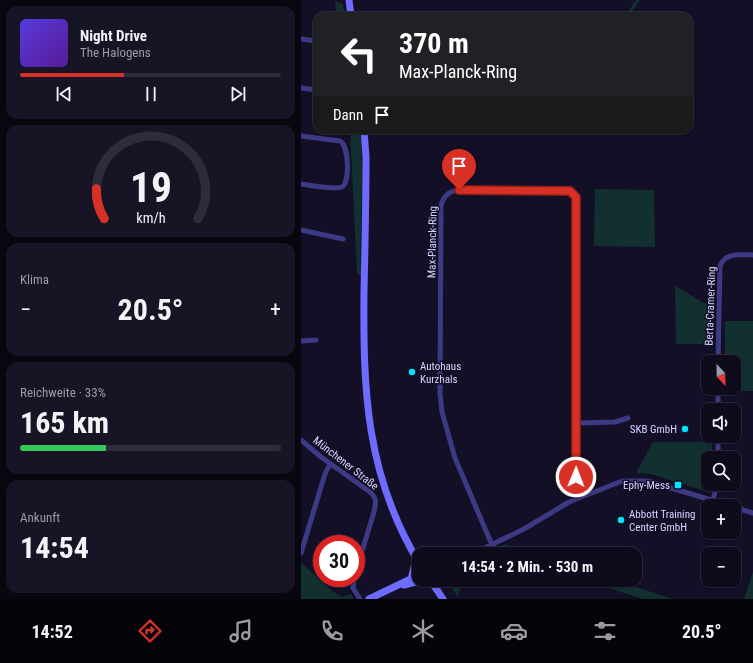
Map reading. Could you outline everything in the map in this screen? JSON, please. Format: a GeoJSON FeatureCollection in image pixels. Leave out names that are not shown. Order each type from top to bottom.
{"type":"FeatureCollection","features":[{"type":"Feature","properties":{"kind":"main road"},"geometry":{"type":"LineString","coordinates":[[349,0],[350,12]]}},
{"type":"Feature","properties":{"kind":"main road"},"geometry":{"type":"LineString","coordinates":[[365,134],[364,352],[367,411],[372,440],[383,485],[400,527],[412,550]]}},
{"type":"Feature","properties":{"kind":"main road"},"geometry":{"type":"LineString","coordinates":[[369,599],[411,579]]}},
{"type":"Feature","properties":{"kind":"main road"},"geometry":{"type":"LineString","coordinates":[[396,587],[412,583]]}},
{"type":"Feature","properties":{"kind":"main road"},"geometry":{"type":"LineString","coordinates":[[434,587],[441,596]]}},
{"type":"Feature","properties":{"kind":"street"},"geometry":{"type":"LineString","coordinates":[[301,39],[313,40]]}},
{"type":"Feature","properties":{"kind":"street"},"geometry":{"type":"LineString","coordinates":[[301,88],[313,90]]}},
{"type":"Feature","properties":{"kind":"street"},"geometry":{"type":"LineString","coordinates":[[301,136],[340,141],[345,144],[347,151],[347,181],[343,186],[337,188],[301,184]]}},
{"type":"Feature","properties":{"kind":"street","name":"Max-Planck-Ring"},"geometry":{"type":"LineString","coordinates":[[492,545],[452,448],[445,426],[441,400],[441,206],[443,200],[449,192],[459,190],[570,191],[575,194],[577,209],[576,499]]}},
{"type":"Feature","properties":{"kind":"street"},"geometry":{"type":"LineString","coordinates":[[301,230],[343,239]]}},
{"type":"Feature","properties":{"kind":"street","name":"Berta-Cramer-Ring"},"geometry":{"type":"LineString","coordinates":[[718,355],[720,266],[723,260],[732,255],[753,255]]}},
{"type":"Feature","properties":{"kind":"street"},"geometry":{"type":"LineString","coordinates":[[301,341],[316,340]]}},
{"type":"Feature","properties":{"kind":"street"},"geometry":{"type":"LineString","coordinates":[[577,423],[615,422],[628,418]]}},
{"type":"Feature","properties":{"kind":"street","name":"Münchener Straße"},"geometry":{"type":"LineString","coordinates":[[301,440],[330,464],[370,492],[376,500],[365,547]]}},
{"type":"Feature","properties":{"kind":"street"},"geometry":{"type":"LineString","coordinates":[[301,552],[308,534],[325,474],[330,464]]}},
{"type":"Feature","properties":{"kind":"street"},"geometry":{"type":"LineString","coordinates":[[488,547],[576,499],[618,482],[639,480],[656,482],[710,499]]}},
{"type":"Feature","properties":{"kind":"street"},"geometry":{"type":"LineString","coordinates":[[741,509],[753,513]]}},
{"type":"Feature","properties":{"kind":"street"},"geometry":{"type":"LineString","coordinates":[[353,587],[360,599]]}},
{"type":"Feature","properties":{"kind":"green space"},"geometry":{"type":"Polygon","coordinates":[[[636,0],[640,0],[632,12],[628,12],[636,0]]]}},
{"type":"Feature","properties":{"kind":"green space"},"geometry":{"type":"Polygon","coordinates":[[[335,1],[343,4],[344,12],[336,12],[335,1]]]}},
{"type":"Feature","properties":{"kind":"green space"},"geometry":{"type":"Polygon","coordinates":[[[350,134],[360,134],[361,148],[361,277],[357,273],[350,134]]]}},
{"type":"Feature","properties":{"kind":"green space"},"geometry":{"type":"Polygon","coordinates":[[[595,189],[654,190],[655,247],[594,246],[595,189]]]}},
{"type":"Feature","properties":{"kind":"green space"},"geometry":{"type":"Polygon","coordinates":[[[675,286],[713,308],[713,344],[676,344],[675,286]]]}},
{"type":"Feature","properties":{"kind":"green space"},"geometry":{"type":"Polygon","coordinates":[[[725,321],[753,321],[753,391],[741,391],[741,355],[725,355],[725,321]]]}},
{"type":"Feature","properties":{"kind":"green space"},"geometry":{"type":"Polygon","coordinates":[[[653,442],[712,443],[712,451],[701,451],[701,490],[651,474],[636,473],[653,442]]]}},
{"type":"Feature","properties":{"kind":"green space"},"geometry":{"type":"Polygon","coordinates":[[[505,544],[514,547],[499,547],[505,544]]]}},
{"type":"Feature","properties":{"kind":"green space"},"geometry":{"type":"Polygon","coordinates":[[[301,563],[313,574],[313,587],[327,587],[343,597],[351,594],[354,599],[301,599],[301,563]]]}},
{"type":"Feature","properties":{"kind":"green space"},"geometry":{"type":"Polygon","coordinates":[[[753,572],[753,599],[744,599],[753,572]]]}},
{"type":"Feature","properties":{"kind":"green space"},"geometry":{"type":"Polygon","coordinates":[[[452,587],[461,587],[457,597],[452,587]]]}},
{"type":"Feature","properties":{"kind":"green space"},"geometry":{"type":"Polygon","coordinates":[[[606,587],[636,587],[673,599],[643,599],[606,587]]]}},
{"type":"Feature","properties":{"kind":"place","name":"Autohaus Kurzhals"},"geometry":{"type":"Point","coordinates":[412,372]}},
{"type":"Feature","properties":{"kind":"place","name":"SKB GmbH"},"geometry":{"type":"Point","coordinates":[685,429]}},
{"type":"Feature","properties":{"kind":"place","name":"Ephy-Mess"},"geometry":{"type":"Point","coordinates":[678,485]}},
{"type":"Feature","properties":{"kind":"place","name":"Abbott Training Center GmbH"},"geometry":{"type":"Point","coordinates":[621,520]}},
{"type":"Feature","properties":{"kind":"route"},"geometry":{"type":"LineString","coordinates":[[459,190],[570,191],[575,194],[577,202],[576,477]]}}]}
